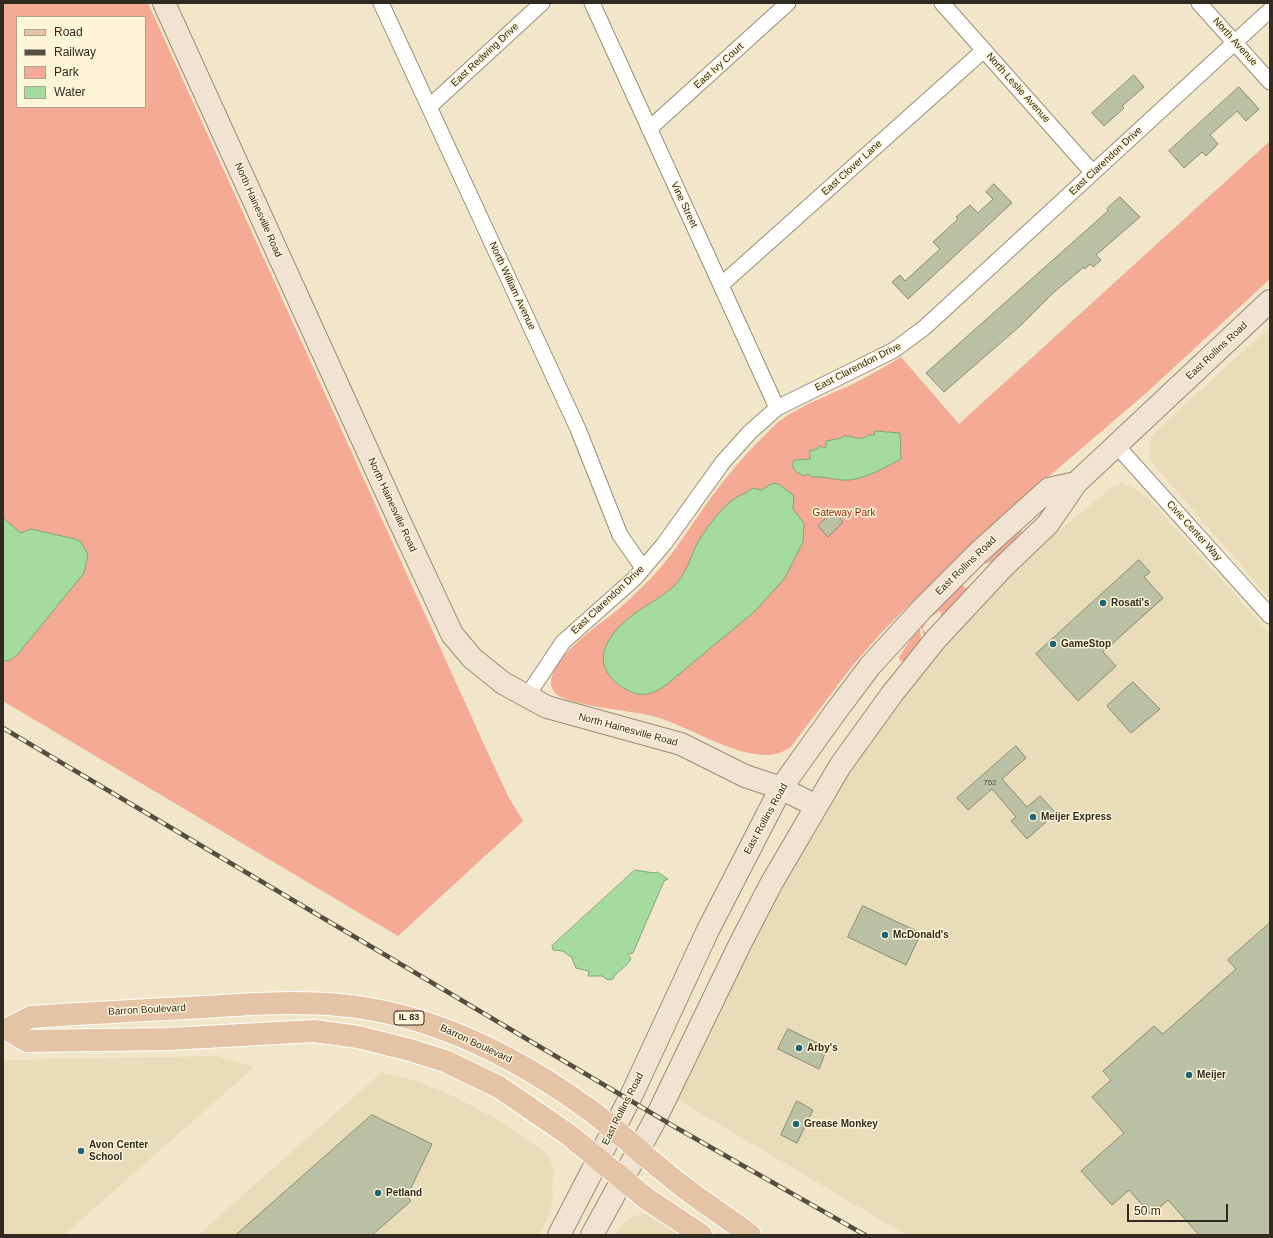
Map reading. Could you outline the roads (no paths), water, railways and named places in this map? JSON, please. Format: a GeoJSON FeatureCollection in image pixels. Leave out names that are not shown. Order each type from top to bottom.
{"type":"FeatureCollection","features":[{"type":"Feature","properties":{"kind":"main road","name":"North Hainesville Road"},"geometry":{"type":"LineString","coordinates":[[164,3],[452,634],[472,658],[503,683],[547,707],[681,744],[745,776],[781,788],[816,806]]}},
{"type":"Feature","properties":{"kind":"main road","name":"East Rollins Road"},"geometry":{"type":"LineString","coordinates":[[592,1235],[655,1119],[744,937],[816,806],[840,766],[920,659],[965,606],[1048,524],[1076,484],[1270,301]]}},
{"type":"Feature","properties":{"kind":"main road","name":"East Rollins Road"},"geometry":{"type":"LineString","coordinates":[[559,1235],[597,1158],[635,1087],[708,930],[781,788],[865,673],[923,608],[978,553],[1049,489],[1076,484]]}},
{"type":"Feature","properties":{"kind":"main road","name":"Barron Boulevard"},"geometry":{"type":"LineString","coordinates":[[5,1029],[31,1017],[38,1016],[301,1003],[364,1008],[389,1013],[440,1027],[490,1049],[555,1087],[613,1128],[684,1188],[750,1235]]}},
{"type":"Feature","properties":{"kind":"main road","name":"Barron Boulevard"},"geometry":{"type":"LineString","coordinates":[[5,1029],[27,1041],[196,1038],[307,1031],[327,1032],[372,1040],[410,1050],[445,1061],[499,1087],[570,1135],[647,1199],[701,1235]]}},
{"type":"Feature","properties":{"kind":"street","name":"North William Avenue"},"geometry":{"type":"LineString","coordinates":[[381,3],[578,429],[620,535],[643,568]]}},
{"type":"Feature","properties":{"kind":"street","name":"East Redwing Drive"},"geometry":{"type":"LineString","coordinates":[[429,107],[542,3]]}},
{"type":"Feature","properties":{"kind":"street","name":"Vine Street"},"geometry":{"type":"LineString","coordinates":[[592,3],[777,408]]}},
{"type":"Feature","properties":{"kind":"street","name":"East Ivy Court"},"geometry":{"type":"LineString","coordinates":[[649,129],[788,3]]}},
{"type":"Feature","properties":{"kind":"street","name":"North Leslie Avenue"},"geometry":{"type":"LineString","coordinates":[[942,3],[1094,173]]}},
{"type":"Feature","properties":{"kind":"street","name":"North Avenue"},"geometry":{"type":"LineString","coordinates":[[1199,3],[1270,82]]}},
{"type":"Feature","properties":{"kind":"street","name":"East Clarendon Drive"},"geometry":{"type":"LineString","coordinates":[[526,696],[563,642],[635,578],[664,544],[723,462],[750,432],[777,408],[894,350],[924,328],[1270,10]]}},
{"type":"Feature","properties":{"kind":"street","name":"East Clover Lane"},"geometry":{"type":"LineString","coordinates":[[721,285],[984,50]]}},
{"type":"Feature","properties":{"kind":"street","name":"Civic Center Way"},"geometry":{"type":"LineString","coordinates":[[1118,446],[1270,616]]}},
{"type":"Feature","properties":{"kind":"water"},"geometry":{"type":"Polygon","coordinates":[[[875,431],[900,433],[901,459],[869,475],[849,480],[812,477],[808,474],[803,476],[796,472],[793,466],[794,460],[810,459],[810,449],[813,451],[820,446],[824,448],[826,447],[826,441],[841,438],[845,435],[847,437],[852,436],[862,438],[868,435],[874,435],[875,431]]]}},
{"type":"Feature","properties":{"kind":"water"},"geometry":{"type":"Polygon","coordinates":[[[774,483],[780,485],[794,496],[793,509],[804,523],[803,542],[784,579],[754,612],[666,685],[652,693],[638,694],[627,690],[615,682],[608,673],[604,664],[604,655],[606,645],[619,627],[629,618],[664,594],[680,580],[701,537],[717,515],[732,500],[753,488],[761,490],[774,483]]]}},
{"type":"Feature","properties":{"kind":"water"},"geometry":{"type":"Polygon","coordinates":[[[3,518],[21,533],[31,529],[75,539],[81,542],[88,554],[84,573],[18,654],[9,661],[3,660],[3,518]]]}},
{"type":"Feature","properties":{"kind":"water"},"geometry":{"type":"Polygon","coordinates":[[[635,870],[654,873],[657,872],[668,879],[664,881],[633,953],[628,954],[631,959],[629,962],[614,976],[613,979],[608,980],[602,976],[588,976],[589,971],[576,968],[571,956],[563,951],[553,950],[552,946],[635,870]]]}},
{"type":"Feature","properties":{"kind":"railway"},"geometry":{"type":"LineString","coordinates":[[3,728],[675,1127],[865,1235]]}},
{"type":"Feature","properties":{"kind":"place","name":"Rosati's"},"geometry":{"type":"Point","coordinates":[1103,603]}},
{"type":"Feature","properties":{"kind":"place","name":"GameStop"},"geometry":{"type":"Point","coordinates":[1053,644]}},
{"type":"Feature","properties":{"kind":"place","name":"Meijer Express"},"geometry":{"type":"Point","coordinates":[1033,817]}},
{"type":"Feature","properties":{"kind":"place","name":"McDonald's"},"geometry":{"type":"Point","coordinates":[885,935]}},
{"type":"Feature","properties":{"kind":"place","name":"Arby's"},"geometry":{"type":"Point","coordinates":[799,1048]}},
{"type":"Feature","properties":{"kind":"place","name":"Meijer"},"geometry":{"type":"Point","coordinates":[1189,1075]}},
{"type":"Feature","properties":{"kind":"place","name":"Grease Monkey"},"geometry":{"type":"Point","coordinates":[796,1124]}},
{"type":"Feature","properties":{"kind":"place","name":"Avon Center School"},"geometry":{"type":"Point","coordinates":[81,1151]}},
{"type":"Feature","properties":{"kind":"place","name":"Petland"},"geometry":{"type":"Point","coordinates":[378,1193]}},
{"type":"Feature","properties":{"kind":"park label","name":"Gateway Park"},"geometry":{"type":"Point","coordinates":[844,513]}}]}
